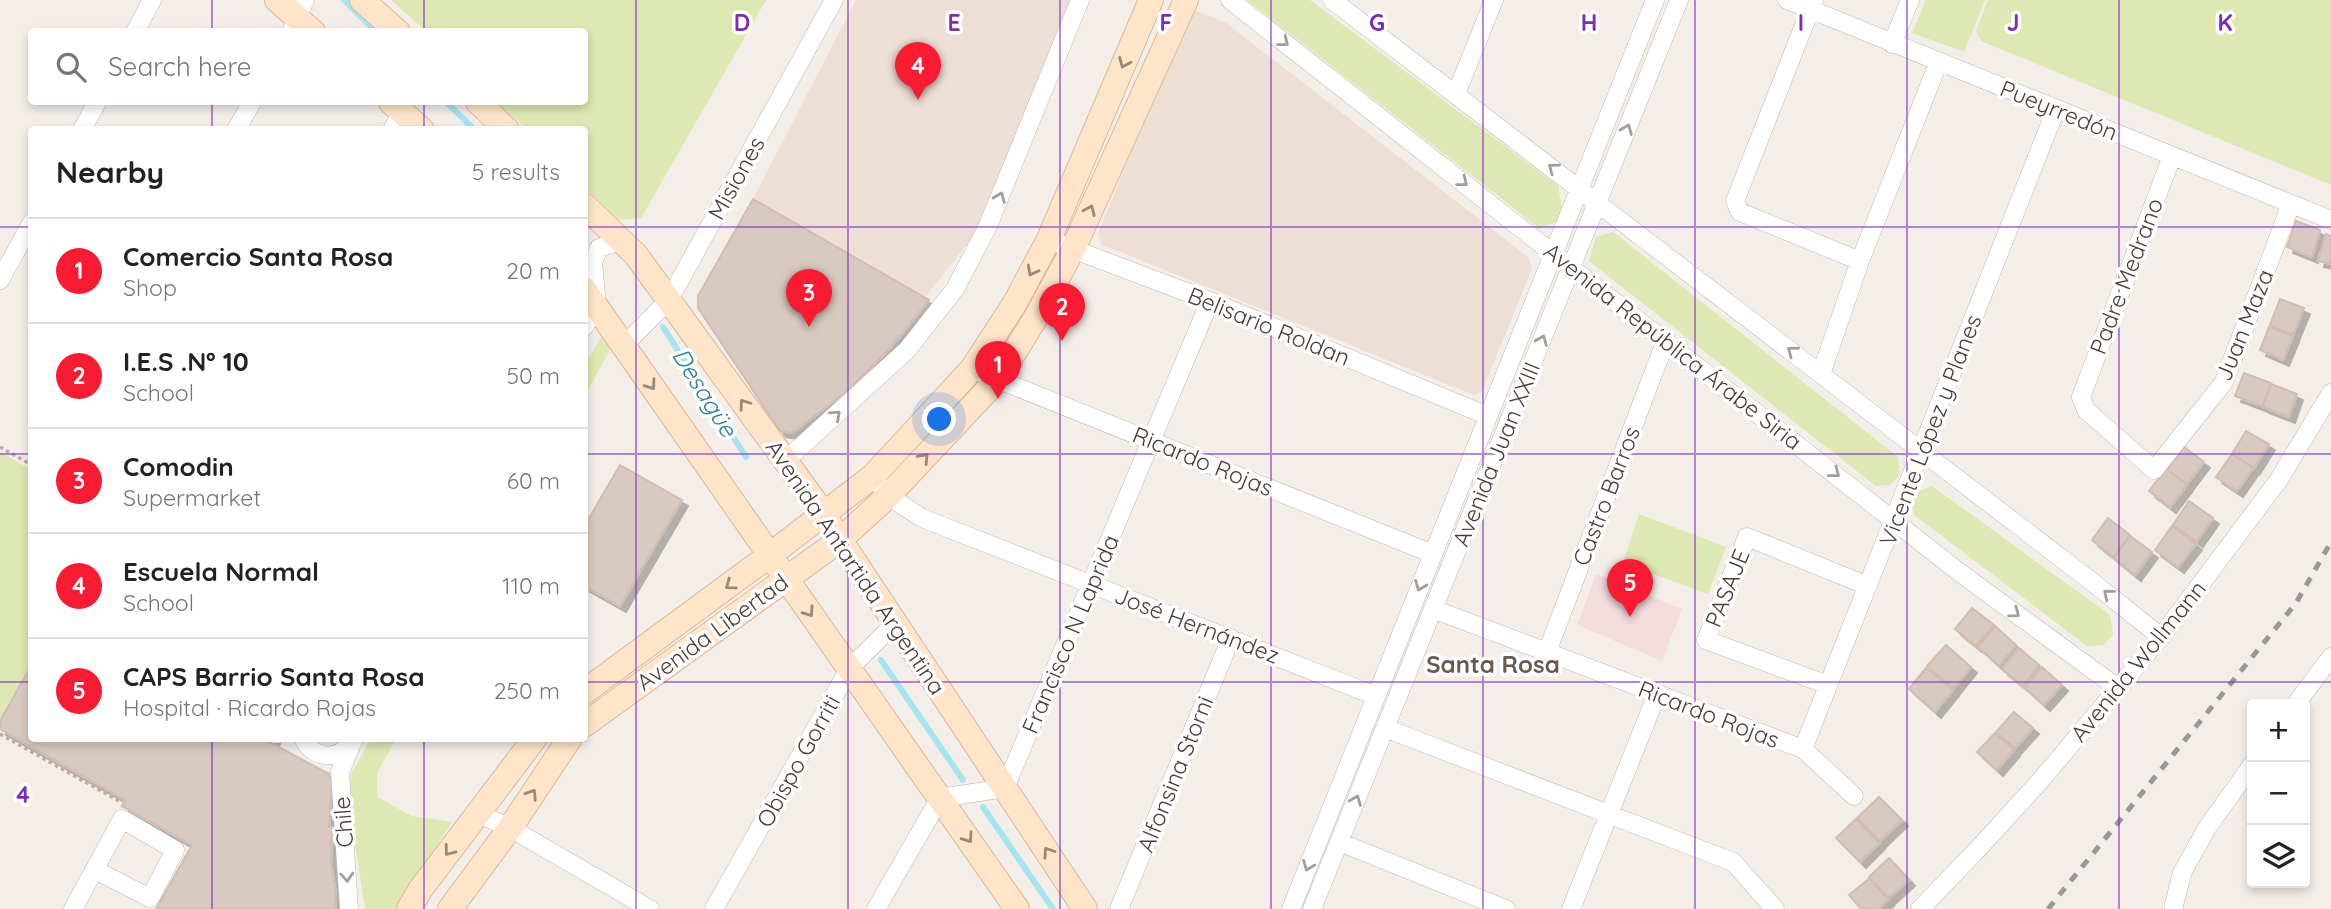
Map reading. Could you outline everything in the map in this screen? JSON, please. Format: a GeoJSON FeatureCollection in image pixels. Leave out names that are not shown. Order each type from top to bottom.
{"type":"FeatureCollection","features":[{"type":"Feature","properties":{"kind":"main road"},"geometry":{"type":"LineString","coordinates":[[277,0],[302,20]]}},
{"type":"Feature","properties":{"kind":"main road"},"geometry":{"type":"LineString","coordinates":[[362,0],[394,28]]}},
{"type":"Feature","properties":{"kind":"main road","name":"Avenida Libertad"},"geometry":{"type":"LineString","coordinates":[[588,689],[873,476],[972,369],[1015,303],[1049,239],[1151,0]]}},
{"type":"Feature","properties":{"kind":"main road","name":"Avenida Libertad"},"geometry":{"type":"LineString","coordinates":[[588,722],[840,540],[888,496],[998,379],[1038,314],[1073,249],[1186,0]]}},
{"type":"Feature","properties":{"kind":"main road"},"geometry":{"type":"LineString","coordinates":[[481,105],[503,126]]}},
{"type":"Feature","properties":{"kind":"main road"},"geometry":{"type":"LineString","coordinates":[[395,114],[415,126]]}},
{"type":"Feature","properties":{"kind":"main road","name":"Avenida Antartida Argentina"},"geometry":{"type":"LineString","coordinates":[[588,209],[636,255],[785,461],[1085,909]]}},
{"type":"Feature","properties":{"kind":"main road"},"geometry":{"type":"LineString","coordinates":[[591,297],[1017,909]]}},
{"type":"Feature","properties":{"kind":"main road"},"geometry":{"type":"LineString","coordinates":[[409,909],[420,890],[532,742]]}},
{"type":"Feature","properties":{"kind":"main road"},"geometry":{"type":"LineString","coordinates":[[450,909],[510,828],[567,742]]}},
{"type":"Feature","properties":{"kind":"street"},"geometry":{"type":"LineString","coordinates":[[137,28],[152,0]]}},
{"type":"Feature","properties":{"kind":"street","name":"Misiones"},"geometry":{"type":"LineString","coordinates":[[624,345],[668,300],[834,0]]}},
{"type":"Feature","properties":{"kind":"street"},"geometry":{"type":"LineString","coordinates":[[785,461],[907,350],[955,289],[987,228],[1080,0]]}},
{"type":"Feature","properties":{"kind":"street","name":"Avenida República Árabe Siria"},"geometry":{"type":"LineString","coordinates":[[1230,0],[1959,572],[2119,688]]}},
{"type":"Feature","properties":{"kind":"street"},"geometry":{"type":"LineString","coordinates":[[1332,0],[2161,637]]}},
{"type":"Feature","properties":{"kind":"street"},"geometry":{"type":"LineString","coordinates":[[1456,94],[1494,0]]}},
{"type":"Feature","properties":{"kind":"street","name":"Avenida Juan XXIII"},"geometry":{"type":"LineString","coordinates":[[1291,909],[1654,0]]}},
{"type":"Feature","properties":{"kind":"street","name":"Avenida Juan XXIII"},"geometry":{"type":"LineString","coordinates":[[1312,909],[1679,0]]}},
{"type":"Feature","properties":{"kind":"street","name":"Pueyrredón"},"geometry":{"type":"LineString","coordinates":[[1787,0],[1812,5],[1892,44],[2331,220]]}},
{"type":"Feature","properties":{"kind":"street"},"geometry":{"type":"LineString","coordinates":[[1892,44],[1910,0]]}},
{"type":"Feature","properties":{"kind":"street"},"geometry":{"type":"LineString","coordinates":[[1812,5],[1735,201],[1740,212],[1860,261]]}},
{"type":"Feature","properties":{"kind":"street"},"geometry":{"type":"LineString","coordinates":[[1821,374],[1860,261],[1939,61]]}},
{"type":"Feature","properties":{"kind":"street"},"geometry":{"type":"LineString","coordinates":[[84,126],[95,105]]}},
{"type":"Feature","properties":{"kind":"street"},"geometry":{"type":"LineString","coordinates":[[238,126],[250,105]]}},
{"type":"Feature","properties":{"kind":"street","name":"Vicente López y Planes"},"geometry":{"type":"LineString","coordinates":[[1802,749],[2056,110]]}},
{"type":"Feature","properties":{"kind":"street","name":"Padre Medrano"},"geometry":{"type":"LineString","coordinates":[[2154,470],[2086,410],[2081,397],[2172,156]]}},
{"type":"Feature","properties":{"kind":"street","name":"Juan Maza"},"geometry":{"type":"LineString","coordinates":[[2154,470],[2224,382],[2291,204]]}},
{"type":"Feature","properties":{"kind":"street"},"geometry":{"type":"LineString","coordinates":[[0,281],[28,229]]}},
{"type":"Feature","properties":{"kind":"street","name":"Belisario Roldan"},"geometry":{"type":"LineString","coordinates":[[1049,239],[1210,301],[1488,416]]}},
{"type":"Feature","properties":{"kind":"street"},"geometry":{"type":"LineString","coordinates":[[591,297],[593,261],[599,248],[621,241]]}},
{"type":"Feature","properties":{"kind":"street","name":"Francisco N Laprida"},"geometry":{"type":"LineString","coordinates":[[1005,789],[1210,301]]}},
{"type":"Feature","properties":{"kind":"street","name":"Castro Barros"},"geometry":{"type":"LineString","coordinates":[[1546,652],[1666,340]]}},
{"type":"Feature","properties":{"kind":"street","name":"Ricardo Rojas"},"geometry":{"type":"LineString","coordinates":[[972,369],[1433,554]]}},
{"type":"Feature","properties":{"kind":"street","name":"Avenida Wollmann"},"geometry":{"type":"LineString","coordinates":[[1920,909],[1995,831],[2161,637],[2278,481],[2331,393]]}},
{"type":"Feature","properties":{"kind":"street","name":"José Hernández"},"geometry":{"type":"LineString","coordinates":[[873,476],[888,496],[922,518],[1376,696]]}},
{"type":"Feature","properties":{"kind":"street","name":"PASAJE"},"geometry":{"type":"LineString","coordinates":[[1828,685],[1706,640],[1747,537],[1868,586]]}},
{"type":"Feature","properties":{"kind":"street","name":"Ricardo Rojas"},"geometry":{"type":"LineString","coordinates":[[1433,609],[1802,749],[1854,796]]}},
{"type":"Feature","properties":{"kind":"street","name":"Obispo Gorriti"},"geometry":{"type":"LineString","coordinates":[[714,909],[849,669],[895,623]]}},
{"type":"Feature","properties":{"kind":"street","name":"Alfonsina Storni"},"geometry":{"type":"LineString","coordinates":[[1119,909],[1231,638]]}},
{"type":"Feature","properties":{"kind":"street"},"geometry":{"type":"LineString","coordinates":[[2300,699],[2331,657]]}},
{"type":"Feature","properties":{"kind":"street"},"geometry":{"type":"LineString","coordinates":[[1572,909],[1657,694]]}},
{"type":"Feature","properties":{"kind":"street"},"geometry":{"type":"LineString","coordinates":[[1385,728],[1732,862],[1775,909]]}},
{"type":"Feature","properties":{"kind":"street"},"geometry":{"type":"LineString","coordinates":[[305,742],[308,748],[324,756],[341,753],[350,742]]}},
{"type":"Feature","properties":{"kind":"street","name":"Chile"},"geometry":{"type":"LineString","coordinates":[[349,909],[340,772],[352,742]]}},
{"type":"Feature","properties":{"kind":"street"},"geometry":{"type":"LineString","coordinates":[[2173,909],[2182,873],[2207,828],[2247,772]]}},
{"type":"Feature","properties":{"kind":"street"},"geometry":{"type":"LineString","coordinates":[[876,909],[940,798],[1005,789]]}},
{"type":"Feature","properties":{"kind":"street"},"geometry":{"type":"LineString","coordinates":[[73,909],[95,870],[121,811],[175,849],[150,898],[95,870]]}},
{"type":"Feature","properties":{"kind":"street"},"geometry":{"type":"LineString","coordinates":[[477,813],[510,828],[650,909]]}},
{"type":"Feature","properties":{"kind":"street"},"geometry":{"type":"LineString","coordinates":[[1339,842],[1506,909]]}},
{"type":"Feature","properties":{"kind":"path"},"geometry":{"type":"LineString","coordinates":[[0,447],[28,463]]}},
{"type":"Feature","properties":{"kind":"path"},"geometry":{"type":"LineString","coordinates":[[0,734],[121,811]]}},
{"type":"Feature","properties":{"kind":"shaded area"},"geometry":{"type":"Polygon","coordinates":[[[856,0],[1073,0],[979,230],[924,298],[753,199],[856,0]]]}},
{"type":"Feature","properties":{"kind":"shaded area"},"geometry":{"type":"Polygon","coordinates":[[[1189,8],[1226,23],[1528,257],[1532,269],[1482,391],[1474,395],[1101,244],[1098,234],[1189,8]]]}},
{"type":"Feature","properties":{"kind":"shaded area"},"geometry":{"type":"Polygon","coordinates":[[[1596,574],[1682,609],[1662,661],[1577,625],[1596,574]]]}},
{"type":"Feature","properties":{"kind":"green space"},"geometry":{"type":"Polygon","coordinates":[[[391,0],[766,0],[641,218],[618,220],[588,190],[588,126],[523,126],[500,105],[588,105],[588,28],[423,28],[391,0]]]}},
{"type":"Feature","properties":{"kind":"green space"},"geometry":{"type":"Polygon","coordinates":[[[1247,0],[1310,0],[1558,186],[1562,207],[1557,222],[1539,228],[1247,0]]]}},
{"type":"Feature","properties":{"kind":"green space"},"geometry":{"type":"Polygon","coordinates":[[[1926,0],[1985,0],[1964,52],[1912,33],[1926,0]]]}},
{"type":"Feature","properties":{"kind":"green space"},"geometry":{"type":"Polygon","coordinates":[[[1988,0],[2331,0],[2331,185],[1981,41],[1976,31],[1988,0]]]}},
{"type":"Feature","properties":{"kind":"green space"},"geometry":{"type":"Polygon","coordinates":[[[1613,232],[1898,457],[1900,475],[1890,485],[1876,486],[1589,261],[1596,237],[1613,232]]]}},
{"type":"Feature","properties":{"kind":"green space"},"geometry":{"type":"Polygon","coordinates":[[[602,335],[612,346],[588,390],[588,360],[602,335]]]}},
{"type":"Feature","properties":{"kind":"green space"},"geometry":{"type":"Polygon","coordinates":[[[0,452],[28,468],[28,670],[0,721],[0,452]]]}},
{"type":"Feature","properties":{"kind":"green space"},"geometry":{"type":"Polygon","coordinates":[[[1932,486],[2110,615],[2113,634],[2104,645],[2087,646],[1914,515],[1912,501],[1919,491],[1932,486]]]}},
{"type":"Feature","properties":{"kind":"green space"},"geometry":{"type":"Polygon","coordinates":[[[1639,514],[1726,547],[1708,594],[1623,563],[1639,514]]]}},
{"type":"Feature","properties":{"kind":"green space"},"geometry":{"type":"Polygon","coordinates":[[[369,742],[394,742],[377,773],[377,797],[412,816],[452,822],[400,909],[365,909],[346,783],[369,742]]]}},
{"type":"Feature","properties":{"kind":"building"},"geometry":{"type":"Polygon","coordinates":[[[753,199],[929,300],[891,347],[847,391],[792,433],[780,431],[698,308],[698,296],[753,199]]]}},
{"type":"Feature","properties":{"kind":"building"},"geometry":{"type":"Polygon","coordinates":[[[2296,221],[2320,230],[2312,257],[2287,247],[2296,221]]]}},
{"type":"Feature","properties":{"kind":"building"},"geometry":{"type":"Polygon","coordinates":[[[2326,234],[2331,236],[2331,264],[2318,261],[2326,234]]]}},
{"type":"Feature","properties":{"kind":"building"},"geometry":{"type":"Polygon","coordinates":[[[2280,299],[2304,308],[2293,335],[2270,325],[2280,299]]]}},
{"type":"Feature","properties":{"kind":"building"},"geometry":{"type":"Polygon","coordinates":[[[2269,327],[2293,336],[2283,360],[2260,350],[2269,327]]]}},
{"type":"Feature","properties":{"kind":"building"},"geometry":{"type":"Polygon","coordinates":[[[2244,373],[2271,383],[2262,406],[2235,396],[2244,373]]]}},
{"type":"Feature","properties":{"kind":"building"},"geometry":{"type":"Polygon","coordinates":[[[2271,384],[2297,394],[2289,417],[2263,407],[2271,384]]]}},
{"type":"Feature","properties":{"kind":"building"},"geometry":{"type":"Polygon","coordinates":[[[2246,431],[2269,444],[2254,468],[2232,454],[2246,431]]]}},
{"type":"Feature","properties":{"kind":"building"},"geometry":{"type":"Polygon","coordinates":[[[2184,447],[2204,462],[2187,484],[2167,469],[2184,447]]]}},
{"type":"Feature","properties":{"kind":"building"},"geometry":{"type":"Polygon","coordinates":[[[2232,454],[2253,468],[2237,491],[2216,477],[2232,454]]]}},
{"type":"Feature","properties":{"kind":"building"},"geometry":{"type":"Polygon","coordinates":[[[620,465],[682,500],[620,606],[588,588],[588,520],[620,465]]]}},
{"type":"Feature","properties":{"kind":"building"},"geometry":{"type":"Polygon","coordinates":[[[2166,469],[2187,485],[2170,507],[2149,491],[2166,469]]]}},
{"type":"Feature","properties":{"kind":"building"},"geometry":{"type":"Polygon","coordinates":[[[2189,501],[2213,518],[2197,541],[2173,525],[2189,501]]]}},
{"type":"Feature","properties":{"kind":"building"},"geometry":{"type":"Polygon","coordinates":[[[2108,518],[2130,535],[2113,557],[2092,540],[2108,518]]]}},
{"type":"Feature","properties":{"kind":"building"},"geometry":{"type":"Polygon","coordinates":[[[2172,526],[2196,544],[2178,567],[2155,550],[2172,526]]]}},
{"type":"Feature","properties":{"kind":"building"},"geometry":{"type":"Polygon","coordinates":[[[2130,536],[2152,552],[2135,575],[2114,558],[2130,536]]]}},
{"type":"Feature","properties":{"kind":"building"},"geometry":{"type":"Polygon","coordinates":[[[1972,608],[1994,625],[1976,646],[1955,629],[1972,608]]]}},
{"type":"Feature","properties":{"kind":"building"},"geometry":{"type":"Polygon","coordinates":[[[1995,626],[2016,645],[1999,666],[1978,647],[1995,626]]]}},
{"type":"Feature","properties":{"kind":"building"},"geometry":{"type":"Polygon","coordinates":[[[1946,645],[1971,667],[1954,688],[1927,666],[1946,645]]]}},
{"type":"Feature","properties":{"kind":"building"},"geometry":{"type":"Polygon","coordinates":[[[2019,648],[2039,665],[2023,686],[2002,669],[2019,648]]]}},
{"type":"Feature","properties":{"kind":"building"},"geometry":{"type":"Polygon","coordinates":[[[2042,667],[2062,685],[2044,705],[2025,688],[2042,667]]]}},
{"type":"Feature","properties":{"kind":"building"},"geometry":{"type":"Polygon","coordinates":[[[1926,668],[1953,690],[1935,712],[1909,689],[1926,668]]]}},
{"type":"Feature","properties":{"kind":"building"},"geometry":{"type":"Polygon","coordinates":[[[28,671],[28,742],[272,742],[329,774],[332,783],[329,827],[332,827],[331,861],[336,895],[335,909],[156,909],[192,845],[122,806],[125,800],[0,729],[0,721],[28,671]]]}},
{"type":"Feature","properties":{"kind":"building"},"geometry":{"type":"Polygon","coordinates":[[[2014,712],[2033,728],[2015,748],[1996,732],[2014,712]]]}},
{"type":"Feature","properties":{"kind":"building"},"geometry":{"type":"Polygon","coordinates":[[[1995,733],[2014,750],[1997,770],[1977,752],[1995,733]]]}},
{"type":"Feature","properties":{"kind":"building"},"geometry":{"type":"Polygon","coordinates":[[[1879,797],[1902,820],[1880,841],[1857,818],[1879,797]]]}},
{"type":"Feature","properties":{"kind":"building"},"geometry":{"type":"Polygon","coordinates":[[[1856,819],[1879,843],[1860,862],[1836,838],[1856,819]]]}},
{"type":"Feature","properties":{"kind":"building"},"geometry":{"type":"Polygon","coordinates":[[[1889,858],[1909,880],[1889,898],[1869,877],[1889,858]]]}},
{"type":"Feature","properties":{"kind":"building"},"geometry":{"type":"Polygon","coordinates":[[[1870,878],[1888,900],[1878,909],[1861,909],[1849,895],[1870,878]]]}},
{"type":"Feature","properties":{"kind":"waterway","name":"Desagüe"},"geometry":{"type":"LineString","coordinates":[[344,0],[372,28]]}},
{"type":"Feature","properties":{"kind":"waterway","name":"Desagüe"},"geometry":{"type":"LineString","coordinates":[[449,105],[471,126]]}},
{"type":"Feature","properties":{"kind":"waterway","name":"Desagüe"},"geometry":{"type":"LineString","coordinates":[[663,327],[746,457]]}},
{"type":"Feature","properties":{"kind":"waterway","name":"Desagüe"},"geometry":{"type":"LineString","coordinates":[[881,660],[963,780]]}},
{"type":"Feature","properties":{"kind":"waterway","name":"Desagüe"},"geometry":{"type":"LineString","coordinates":[[983,807],[1053,909]]}},
{"type":"Feature","properties":{"kind":"railway"},"geometry":{"type":"LineString","coordinates":[[2048,909],[2296,603],[2331,542]]}},
{"type":"Feature","properties":{"kind":"place","name":"Escuela Normal"},"geometry":{"type":"Point","coordinates":[918,100]}},
{"type":"Feature","properties":{"kind":"place","name":"Comodin"},"geometry":{"type":"Point","coordinates":[809,327]}},
{"type":"Feature","properties":{"kind":"place","name":"I.E.S .Nº 10"},"geometry":{"type":"Point","coordinates":[1062,341]}},
{"type":"Feature","properties":{"kind":"place","name":"Comercio Santa Rosa"},"geometry":{"type":"Point","coordinates":[998,399]}},
{"type":"Feature","properties":{"kind":"place","name":"CAPS Barrio Santa Rosa"},"geometry":{"type":"Point","coordinates":[1630,617]}},
{"type":"Feature","properties":{"kind":"district","name":"Santa Rosa"},"geometry":{"type":"Point","coordinates":[1493,664]}}]}
